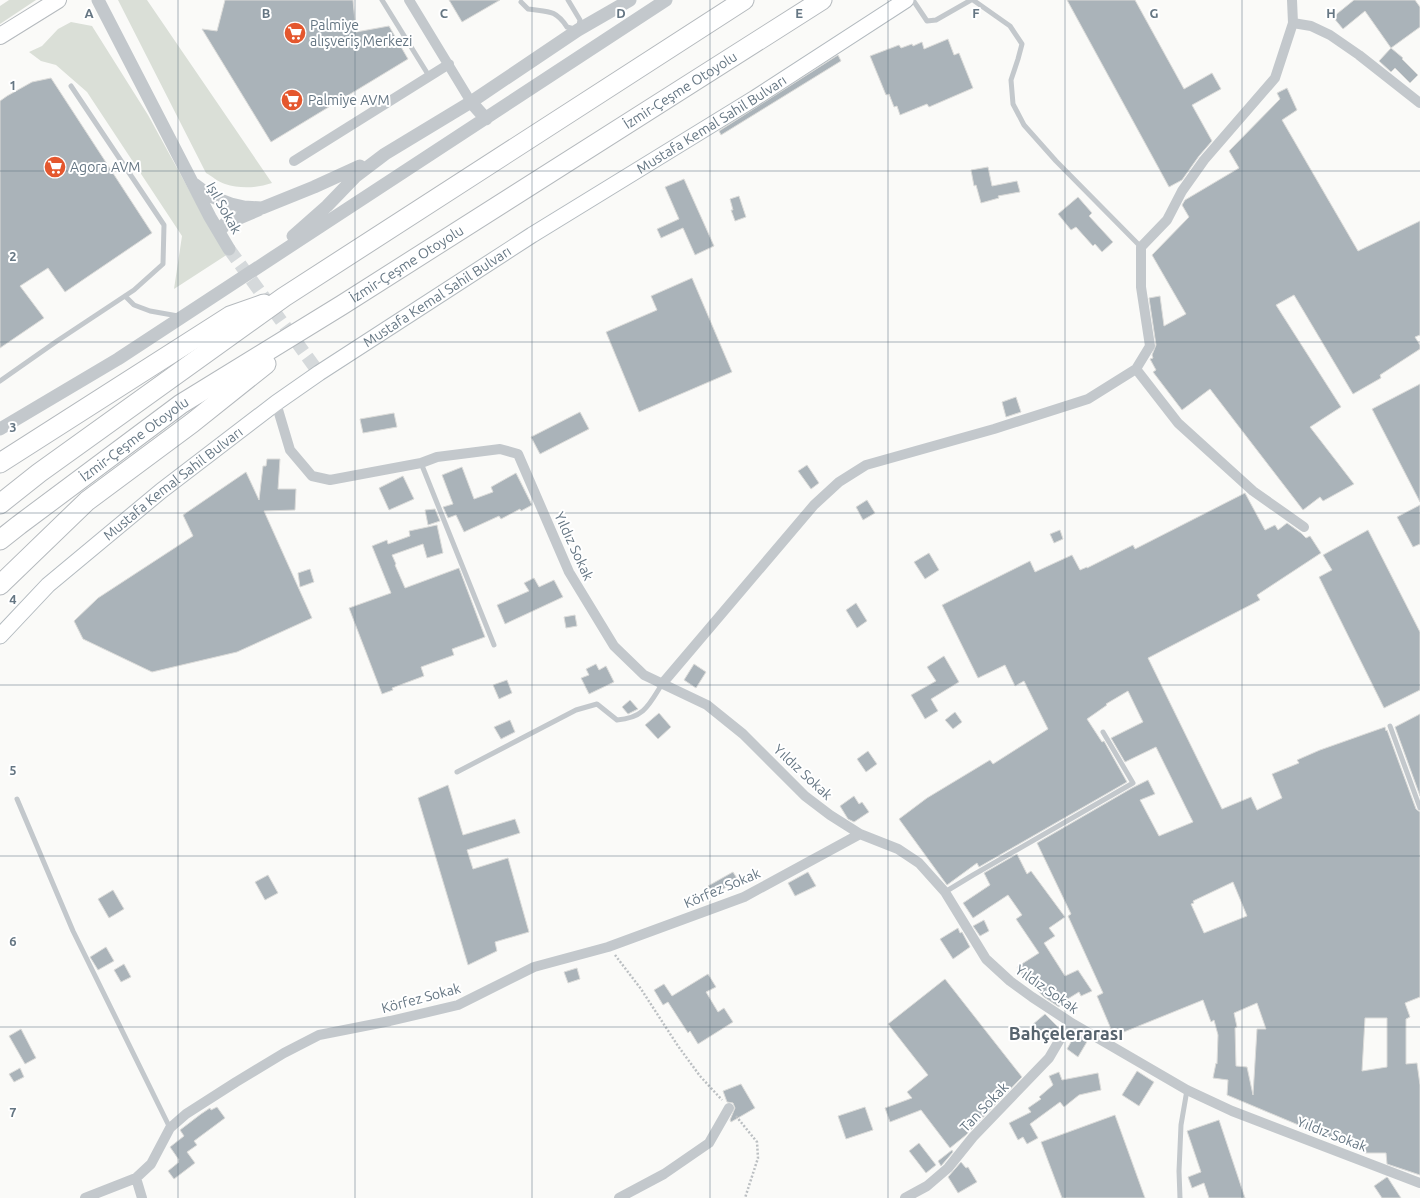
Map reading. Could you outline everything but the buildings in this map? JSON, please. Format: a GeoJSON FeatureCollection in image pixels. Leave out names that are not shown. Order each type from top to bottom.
{"type":"FeatureCollection","features":[{"type":"Feature","properties":{"kind":"highway","name":"İzmir-Çeşme Otoyolu"},"geometry":{"type":"LineString","coordinates":[[0,504],[45,469],[284,298],[744,0]]}},
{"type":"Feature","properties":{"kind":"highway","name":"İzmir-Çeşme Otoyolu"},"geometry":{"type":"LineString","coordinates":[[0,540],[181,404],[342,305],[822,0]]}},
{"type":"Feature","properties":{"kind":"highway"},"geometry":{"type":"LineString","coordinates":[[0,463],[230,316],[284,298]]}},
{"type":"Feature","properties":{"kind":"highway"},"geometry":{"type":"LineString","coordinates":[[0,567],[192,423],[342,305]]}},
{"type":"Feature","properties":{"kind":"highway"},"geometry":{"type":"LineString","coordinates":[[0,585],[87,501]]}},
{"type":"Feature","properties":{"kind":"main road"},"geometry":{"type":"LineString","coordinates":[[0,36],[58,0]]}},
{"type":"Feature","properties":{"kind":"main road","name":"Mustafa Kemal Sahil Bulvarı"},"geometry":{"type":"LineString","coordinates":[[0,636],[48,585],[161,491],[319,373],[532,235],[755,98],[906,0]]}},
{"type":"Feature","properties":{"kind":"street","name":"Işıl Sokak"},"geometry":{"type":"LineString","coordinates":[[98,0],[192,182],[229,249]]}},
{"type":"Feature","properties":{"kind":"street"},"geometry":{"type":"LineString","coordinates":[[409,0],[471,102],[486,119]]}},
{"type":"Feature","properties":{"kind":"street"},"geometry":{"type":"LineString","coordinates":[[260,265],[327,206],[356,176],[385,154],[471,102],[578,30],[630,0]]}},
{"type":"Feature","properties":{"kind":"street"},"geometry":{"type":"LineString","coordinates":[[0,429],[118,359],[666,0]]}},
{"type":"Feature","properties":{"kind":"street"},"geometry":{"type":"LineString","coordinates":[[662,684],[814,505],[839,482],[866,465],[994,428],[1088,398],[1136,369],[1150,346],[1141,287],[1141,247],[1167,220],[1182,191],[1204,160],[1275,78],[1293,23],[1292,0]]}},
{"type":"Feature","properties":{"kind":"street"},"geometry":{"type":"LineString","coordinates":[[1293,23],[1311,26],[1330,35],[1359,55],[1420,103]]}},
{"type":"Feature","properties":{"kind":"street"},"geometry":{"type":"LineString","coordinates":[[294,161],[449,64]]}},
{"type":"Feature","properties":{"kind":"street"},"geometry":{"type":"LineString","coordinates":[[219,232],[225,224],[321,184],[385,154]]}},
{"type":"Feature","properties":{"kind":"street"},"geometry":{"type":"LineString","coordinates":[[192,182],[210,196],[230,204],[244,207],[262,208]]}},
{"type":"Feature","properties":{"kind":"street"},"geometry":{"type":"LineString","coordinates":[[1136,369],[1178,423],[1253,491],[1304,527]]}},
{"type":"Feature","properties":{"kind":"street","name":"Yıldız Sokak"},"geometry":{"type":"LineString","coordinates":[[276,404],[290,450],[312,476],[330,480],[421,463],[437,457],[500,449],[518,454],[569,572],[614,646],[644,675],[708,705],[743,734],[805,796],[830,815],[860,834],[898,849],[919,863],[945,892],[986,959],[1010,981],[1070,1022],[1187,1090],[1232,1111],[1420,1183]]}},
{"type":"Feature","properties":{"kind":"street","name":"Körfez Sokak"},"geometry":{"type":"LineString","coordinates":[[85,1198],[136,1178],[151,1164],[170,1128],[186,1114],[284,1053],[319,1035],[390,1021],[458,1005],[534,967],[608,947],[744,897],[860,834]]}},
{"type":"Feature","properties":{"kind":"street","name":"Tan Sokak"},"geometry":{"type":"LineString","coordinates":[[905,1198],[927,1186],[948,1168],[974,1137],[1049,1058],[1070,1022]]}},
{"type":"Feature","properties":{"kind":"street"},"geometry":{"type":"LineString","coordinates":[[619,1198],[664,1174],[709,1143],[729,1108]]}},
{"type":"Feature","properties":{"kind":"street"},"geometry":{"type":"LineString","coordinates":[[136,1178],[142,1198]]}},
{"type":"Feature","properties":{"kind":"lane"},"geometry":{"type":"LineString","coordinates":[[382,0],[429,76]]}},
{"type":"Feature","properties":{"kind":"lane"},"geometry":{"type":"LineString","coordinates":[[520,2],[528,9],[553,12],[567,27],[578,30],[580,20],[568,0]]}},
{"type":"Feature","properties":{"kind":"lane"},"geometry":{"type":"LineString","coordinates":[[912,0],[927,21],[936,20],[972,0],[1010,26],[1022,44],[1012,80],[1013,104],[1024,125],[1056,161],[1141,247]]}},
{"type":"Feature","properties":{"kind":"lane"},"geometry":{"type":"LineString","coordinates":[[0,381],[134,290],[163,264],[164,225],[71,86]]}},
{"type":"Feature","properties":{"kind":"lane"},"geometry":{"type":"LineString","coordinates":[[125,296],[134,305],[150,311],[181,317]]}},
{"type":"Feature","properties":{"kind":"lane"},"geometry":{"type":"LineString","coordinates":[[421,463],[494,645]]}},
{"type":"Feature","properties":{"kind":"lane"},"geometry":{"type":"LineString","coordinates":[[457,772],[576,710],[597,704],[617,720],[627,720],[646,709],[662,684]]}},
{"type":"Feature","properties":{"kind":"lane"},"geometry":{"type":"LineString","coordinates":[[1390,726],[1420,808]]}},
{"type":"Feature","properties":{"kind":"lane"},"geometry":{"type":"LineString","coordinates":[[945,892],[1133,783],[1103,732]]}},
{"type":"Feature","properties":{"kind":"lane"},"geometry":{"type":"LineString","coordinates":[[17,799],[73,931],[170,1128]]}},
{"type":"Feature","properties":{"kind":"lane"},"geometry":{"type":"LineString","coordinates":[[1180,1198],[1179,1171],[1181,1125],[1187,1090]]}},
{"type":"Feature","properties":{"kind":"path"},"geometry":{"type":"LineString","coordinates":[[608,947],[641,989],[678,1046],[696,1070],[744,1124],[756,1142],[758,1158],[745,1198]]}},
{"type":"Feature","properties":{"kind":"shaded area"},"geometry":{"type":"Polygon","coordinates":[[[9,0],[36,0],[0,24],[0,6],[9,0]]]}},
{"type":"Feature","properties":{"kind":"shaded area"},"geometry":{"type":"Polygon","coordinates":[[[118,0],[147,0],[272,183],[254,187],[237,187],[222,183],[206,173],[118,0]]]}},
{"type":"Feature","properties":{"kind":"shaded area"},"geometry":{"type":"Polygon","coordinates":[[[71,22],[92,26],[148,115],[194,199],[228,254],[174,289],[182,236],[87,92],[56,65],[41,61],[29,52],[42,46],[58,29],[71,22]]]}},
{"type":"Feature","properties":{"kind":"tunnel"},"geometry":{"type":"LineString","coordinates":[[229,249],[319,373]]}},
{"type":"Feature","properties":{"kind":"place","name":"Palmiye alışveriş Merkezi"},"geometry":{"type":"Point","coordinates":[295,33]}},
{"type":"Feature","properties":{"kind":"place","name":"Palmiye AVM"},"geometry":{"type":"Point","coordinates":[292,100]}},
{"type":"Feature","properties":{"kind":"place","name":"Agora AVM"},"geometry":{"type":"Point","coordinates":[55,167]}},
{"type":"Feature","properties":{"kind":"district","name":"Bahçelerarası"},"geometry":{"type":"Point","coordinates":[1066,1033]}}]}
